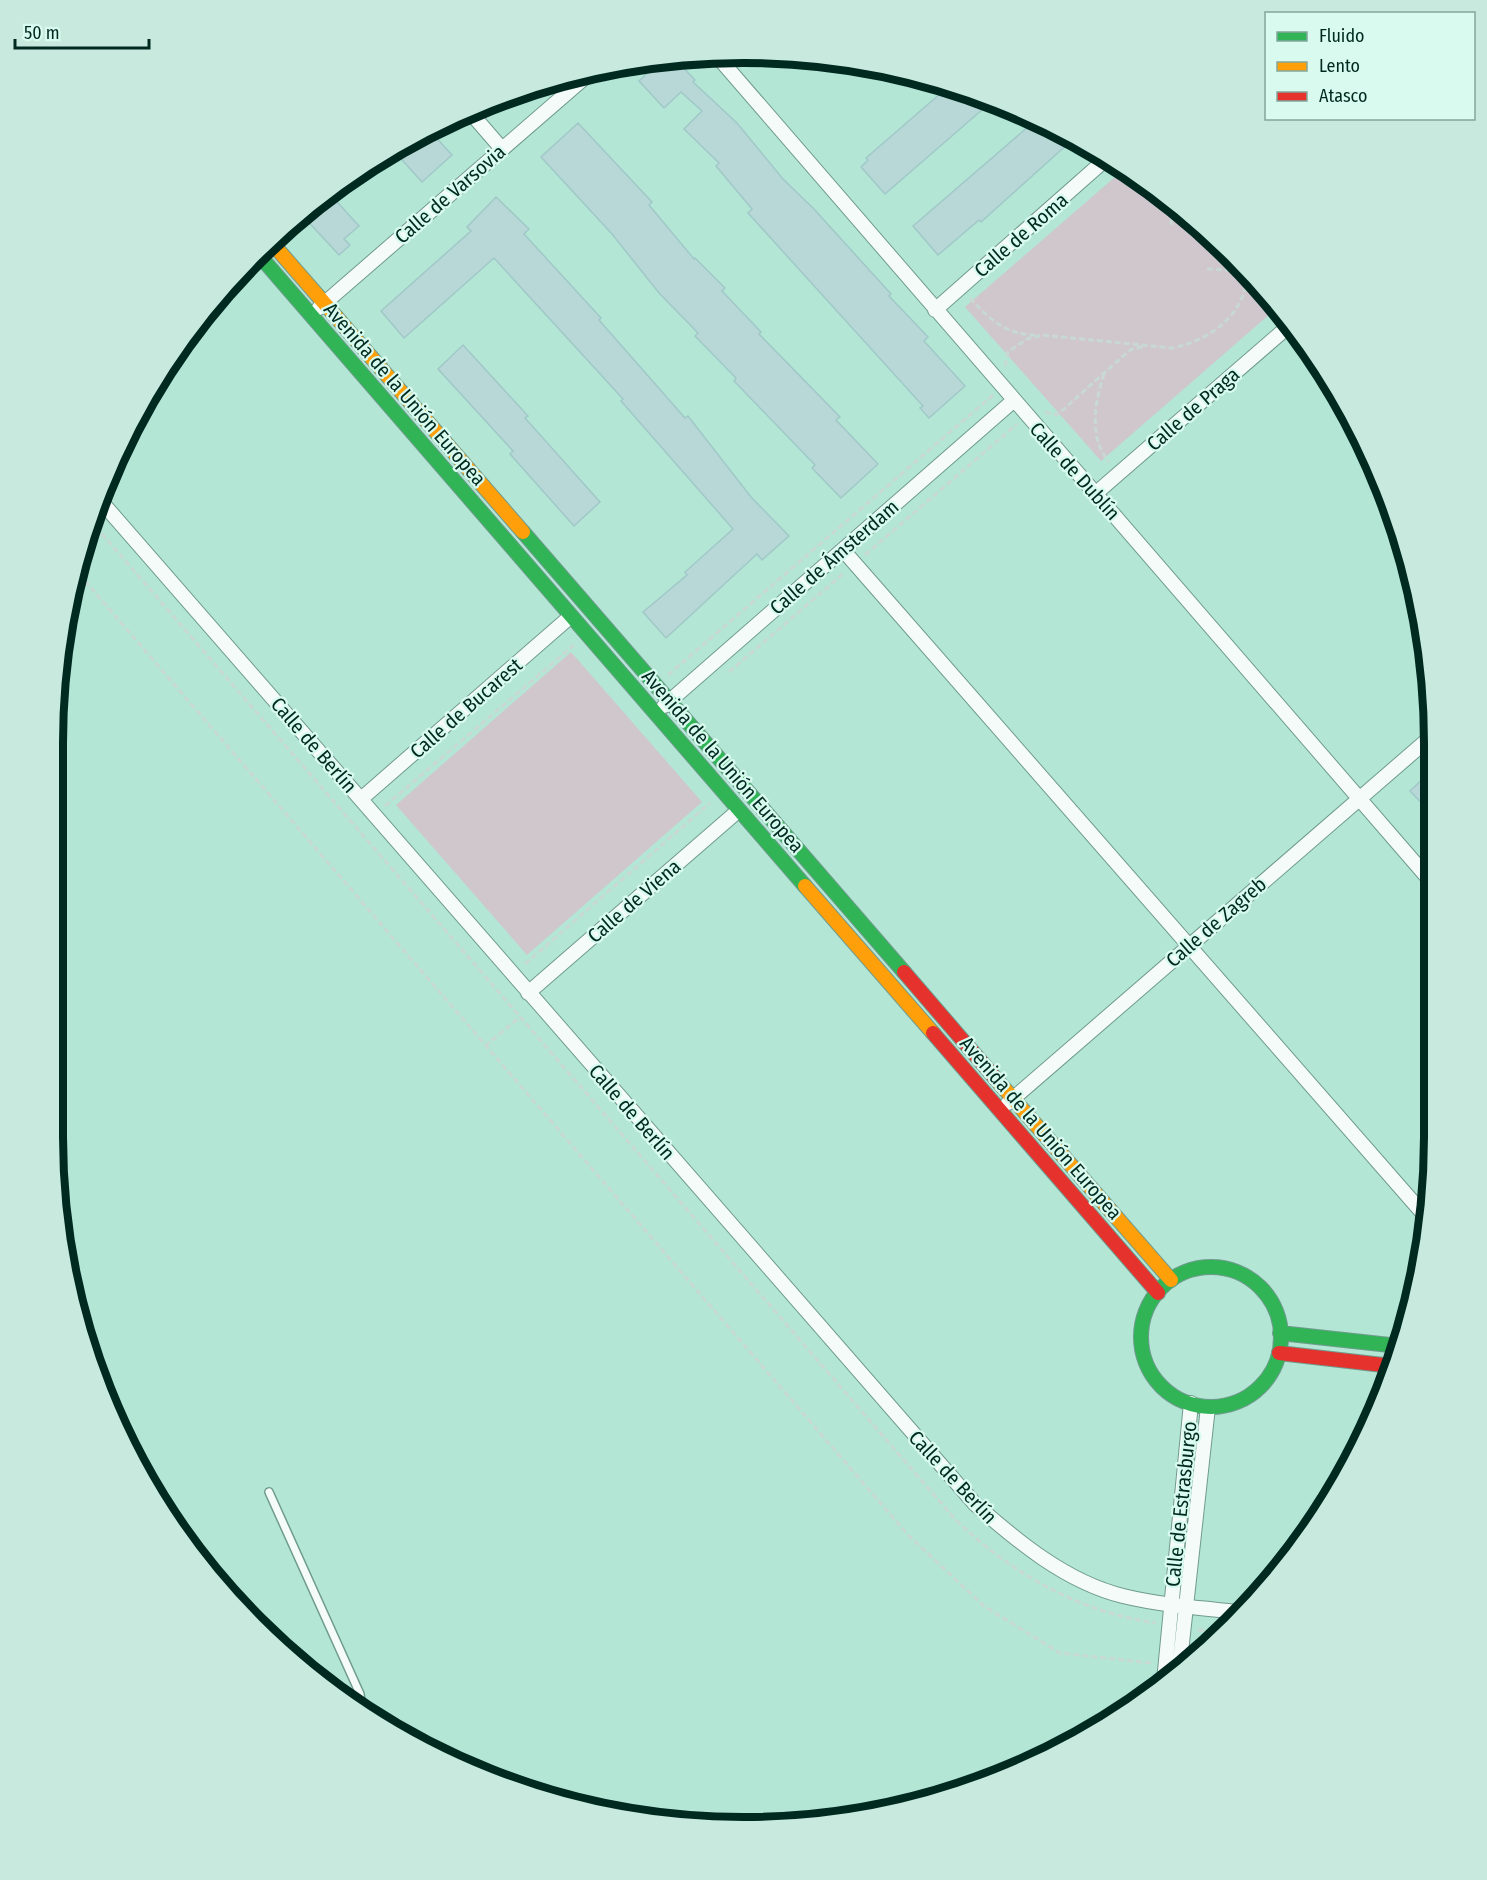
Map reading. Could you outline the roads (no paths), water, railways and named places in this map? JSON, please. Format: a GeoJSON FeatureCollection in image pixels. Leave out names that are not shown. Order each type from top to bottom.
{"type":"FeatureCollection","features":[{"type":"Feature","properties":{"kind":"street","name":"Calle de Dublín"},"geometry":{"type":"LineString","coordinates":[[723,63],[1032,423],[1424,873]]}},
{"type":"Feature","properties":{"kind":"street","name":"Calle de Varsovia"},"geometry":{"type":"LineString","coordinates":[[311,315],[578,84]]}},
{"type":"Feature","properties":{"kind":"street"},"geometry":{"type":"LineString","coordinates":[[476,118],[502,149]]}},
{"type":"Feature","properties":{"kind":"street","name":"Calle de Roma"},"geometry":{"type":"LineString","coordinates":[[935,310],[1101,165]]}},
{"type":"Feature","properties":{"kind":"street","name":"Avenida de la Unión Europea"},"geometry":{"type":"LineString","coordinates":[[277,249],[1171,1280]]}},
{"type":"Feature","properties":{"kind":"street","name":"Avenida de la Unión Europea"},"geometry":{"type":"LineString","coordinates":[[264,260],[1158,1293]]}},
{"type":"Feature","properties":{"kind":"street","name":"Calle de Praga"},"geometry":{"type":"LineString","coordinates":[[1095,494],[1284,330]]}},
{"type":"Feature","properties":{"kind":"street","name":"Calle de Ámsterdam"},"geometry":{"type":"LineString","coordinates":[[655,713],[1013,401]]}},
{"type":"Feature","properties":{"kind":"street","name":"Calle de Berlín"},"geometry":{"type":"LineString","coordinates":[[106,507],[975,1504],[1017,1542],[1069,1573],[1122,1596],[1231,1611]]}},
{"type":"Feature","properties":{"kind":"street"},"geometry":{"type":"LineString","coordinates":[[843,550],[1420,1211]]}},
{"type":"Feature","properties":{"kind":"street","name":"Calle de Bucarest"},"geometry":{"type":"LineString","coordinates":[[361,799],[571,616]]}},
{"type":"Feature","properties":{"kind":"street","name":"Calle de Zagreb"},"geometry":{"type":"LineString","coordinates":[[1000,1110],[1424,743]]}},
{"type":"Feature","properties":{"kind":"street","name":"Calle de Viena"},"geometry":{"type":"LineString","coordinates":[[528,993],[740,810]]}},
{"type":"Feature","properties":{"kind":"street"},"geometry":{"type":"LineString","coordinates":[[1211,1268],[1234,1271],[1254,1282],[1269,1299],[1279,1320],[1279,1353],[1263,1384],[1245,1398],[1224,1406],[1208,1407],[1191,1404],[1179,1400],[1160,1386],[1147,1366],[1141,1344],[1142,1320],[1152,1299],[1171,1280],[1188,1271],[1211,1268]]}},
{"type":"Feature","properties":{"kind":"street"},"geometry":{"type":"LineString","coordinates":[[1280,1333],[1391,1345]]}},
{"type":"Feature","properties":{"kind":"street"},"geometry":{"type":"LineString","coordinates":[[1279,1353],[1384,1365]]}},
{"type":"Feature","properties":{"kind":"street","name":"Calle de Estrasburgo"},"geometry":{"type":"LineString","coordinates":[[1164,1671],[1191,1404]]}},
{"type":"Feature","properties":{"kind":"street","name":"Calle de Estrasburgo"},"geometry":{"type":"LineString","coordinates":[[1181,1657],[1208,1407]]}},
{"type":"Feature","properties":{"kind":"lane"},"geometry":{"type":"LineString","coordinates":[[269,1492],[361,1699]]}}]}
